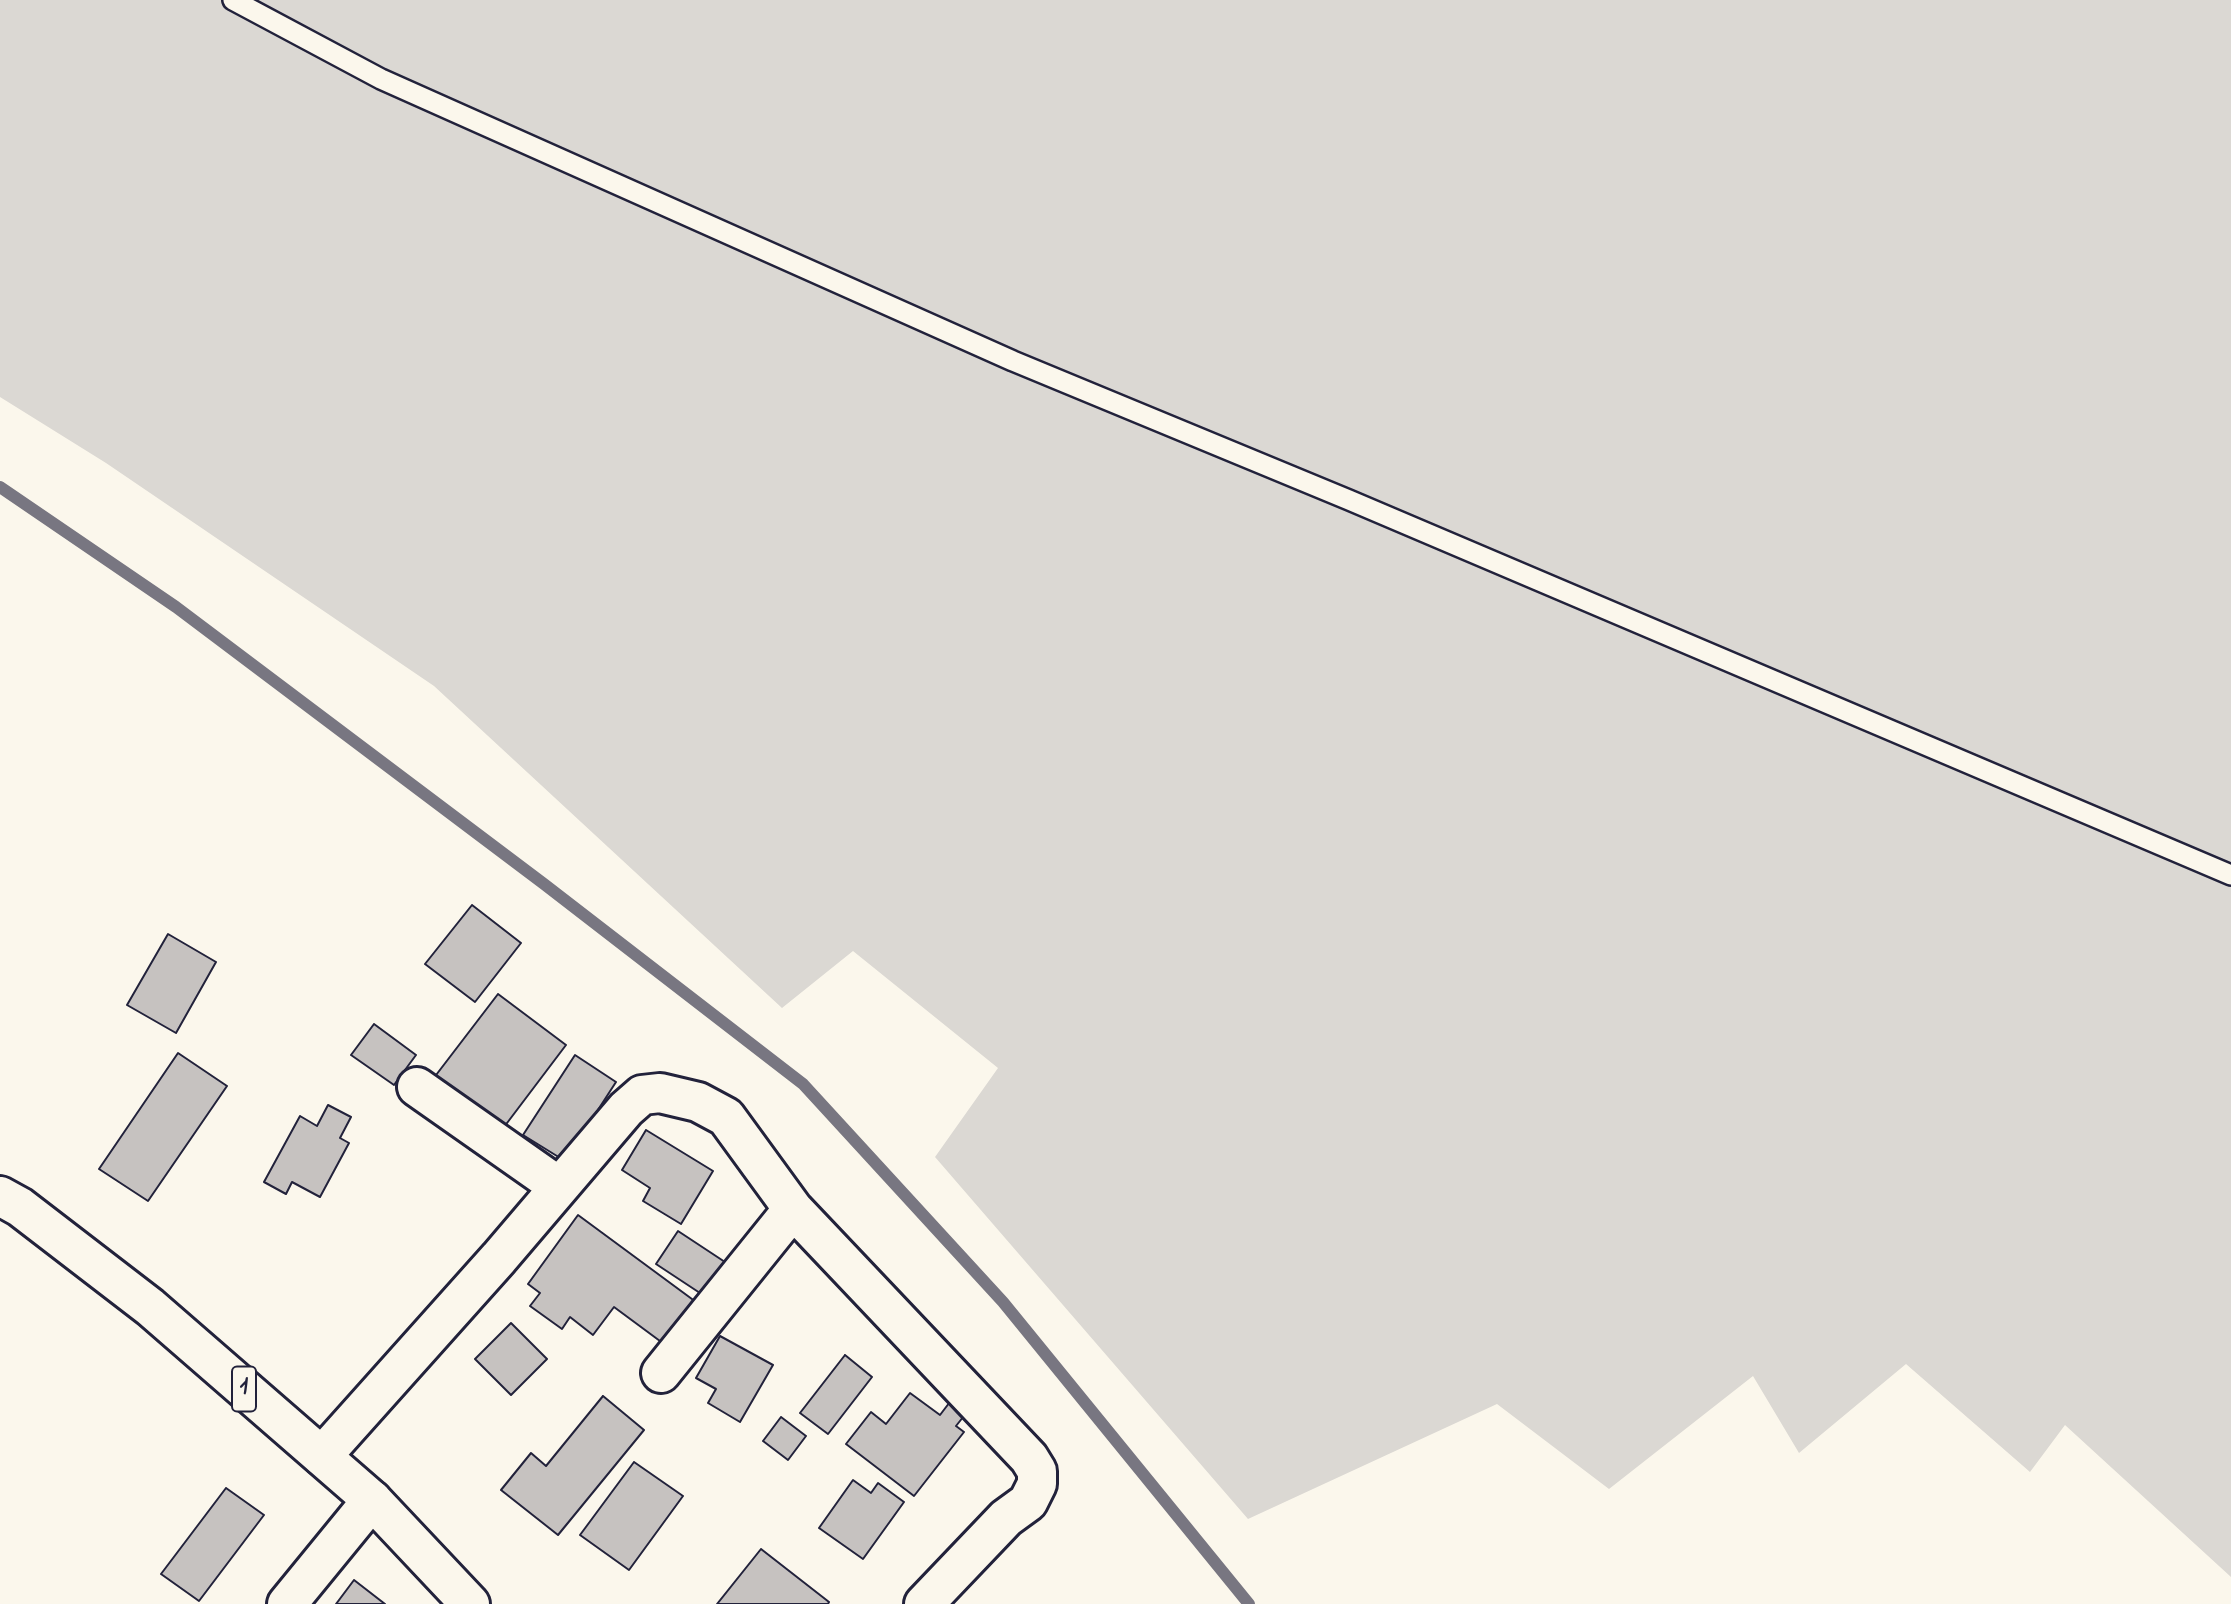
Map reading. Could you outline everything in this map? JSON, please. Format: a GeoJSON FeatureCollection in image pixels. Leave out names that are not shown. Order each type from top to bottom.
{"type":"FeatureCollection","features":[{"type":"Feature","properties":{"kind":"main road"},"geometry":{"type":"LineString","coordinates":[[416,1087],[558,1186]]}},
{"type":"Feature","properties":{"kind":"main road"},"geometry":{"type":"LineString","coordinates":[[322,1456],[499,1258],[626,1109],[642,1095],[660,1093],[698,1102],[726,1117],[793,1209],[1020,1448],[1037,1471],[1037,1484],[1028,1502],[1006,1518],[924,1604]]}},
{"type":"Feature","properties":{"kind":"main road","name":"1"},"geometry":{"type":"LineString","coordinates":[[0,1196],[20,1207],[150,1307],[322,1456],[372,1500],[470,1604]]}},
{"type":"Feature","properties":{"kind":"main road"},"geometry":{"type":"LineString","coordinates":[[661,1373],[793,1209]]}},
{"type":"Feature","properties":{"kind":"main road"},"geometry":{"type":"LineString","coordinates":[[287,1604],[372,1500]]}},
{"type":"Feature","properties":{"kind":"lane"},"geometry":{"type":"LineString","coordinates":[[233,0],[381,79],[1013,361],[1349,500],[2231,875]]}},
{"type":"Feature","properties":{"kind":"shaded area"},"geometry":{"type":"Polygon","coordinates":[[[0,0],[2231,0],[2231,1577],[2065,1425],[2030,1472],[1906,1364],[1799,1453],[1753,1376],[1609,1489],[1497,1404],[1248,1519],[935,1157],[998,1068],[853,951],[782,1008],[434,686],[106,463],[0,397],[0,0]]]}},
{"type":"Feature","properties":{"kind":"building"},"geometry":{"type":"Polygon","coordinates":[[[472,905],[521,943],[475,1002],[425,964],[472,905]]]}},
{"type":"Feature","properties":{"kind":"building"},"geometry":{"type":"Polygon","coordinates":[[[168,934],[216,962],[176,1033],[127,1005],[168,934]]]}},
{"type":"Feature","properties":{"kind":"building"},"geometry":{"type":"Polygon","coordinates":[[[498,994],[566,1045],[501,1131],[433,1079],[498,994]]]}},
{"type":"Feature","properties":{"kind":"building"},"geometry":{"type":"Polygon","coordinates":[[[374,1024],[416,1055],[394,1085],[351,1055],[374,1024]]]}},
{"type":"Feature","properties":{"kind":"building"},"geometry":{"type":"Polygon","coordinates":[[[178,1053],[227,1086],[148,1201],[99,1169],[178,1053]]]}},
{"type":"Feature","properties":{"kind":"building"},"geometry":{"type":"Polygon","coordinates":[[[575,1055],[616,1082],[565,1161],[523,1135],[575,1055]]]}},
{"type":"Feature","properties":{"kind":"building"},"geometry":{"type":"Polygon","coordinates":[[[328,1105],[351,1117],[340,1138],[349,1143],[320,1197],[292,1182],[286,1194],[264,1182],[300,1116],[317,1126],[328,1105]]]}},
{"type":"Feature","properties":{"kind":"building"},"geometry":{"type":"Polygon","coordinates":[[[646,1130],[713,1171],[681,1224],[643,1201],[650,1188],[622,1170],[646,1130]]]}},
{"type":"Feature","properties":{"kind":"building"},"geometry":{"type":"Polygon","coordinates":[[[578,1215],[696,1302],[664,1344],[614,1307],[593,1335],[570,1317],[562,1329],[530,1306],[540,1293],[528,1284],[578,1215]]]}},
{"type":"Feature","properties":{"kind":"building"},"geometry":{"type":"Polygon","coordinates":[[[678,1231],[728,1264],[706,1297],[656,1264],[678,1231]]]}},
{"type":"Feature","properties":{"kind":"building"},"geometry":{"type":"Polygon","coordinates":[[[511,1323],[547,1359],[511,1395],[475,1359],[511,1323]]]}},
{"type":"Feature","properties":{"kind":"building"},"geometry":{"type":"Polygon","coordinates":[[[720,1336],[773,1365],[740,1422],[708,1403],[716,1389],[696,1378],[720,1336]]]}},
{"type":"Feature","properties":{"kind":"building"},"geometry":{"type":"Polygon","coordinates":[[[845,1355],[872,1377],[828,1434],[800,1413],[845,1355]]]}},
{"type":"Feature","properties":{"kind":"building"},"geometry":{"type":"Polygon","coordinates":[[[959,1390],[975,1402],[956,1426],[964,1432],[914,1496],[846,1444],[871,1412],[886,1424],[910,1393],[940,1415],[959,1390]]]}},
{"type":"Feature","properties":{"kind":"building"},"geometry":{"type":"Polygon","coordinates":[[[603,1396],[644,1430],[558,1535],[501,1490],[531,1453],[546,1466],[603,1396]]]}},
{"type":"Feature","properties":{"kind":"building"},"geometry":{"type":"Polygon","coordinates":[[[781,1417],[806,1436],[788,1460],[763,1441],[781,1417]]]}},
{"type":"Feature","properties":{"kind":"building"},"geometry":{"type":"Polygon","coordinates":[[[634,1462],[683,1496],[629,1570],[580,1535],[634,1462]]]}},
{"type":"Feature","properties":{"kind":"building"},"geometry":{"type":"Polygon","coordinates":[[[853,1480],[871,1493],[878,1483],[904,1502],[863,1559],[819,1528],[853,1480]]]}},
{"type":"Feature","properties":{"kind":"building"},"geometry":{"type":"Polygon","coordinates":[[[226,1488],[264,1515],[199,1601],[161,1574],[226,1488]]]}},
{"type":"Feature","properties":{"kind":"building"},"geometry":{"type":"Polygon","coordinates":[[[761,1549],[829,1602],[828,1604],[717,1604],[761,1549]]]}},
{"type":"Feature","properties":{"kind":"building"},"geometry":{"type":"Polygon","coordinates":[[[354,1580],[385,1604],[336,1604],[354,1580]]]}},
{"type":"Feature","properties":{"kind":"waterway"},"geometry":{"type":"LineString","coordinates":[[0,487],[176,607],[544,884],[803,1084],[1003,1302],[1249,1604]]}}]}
